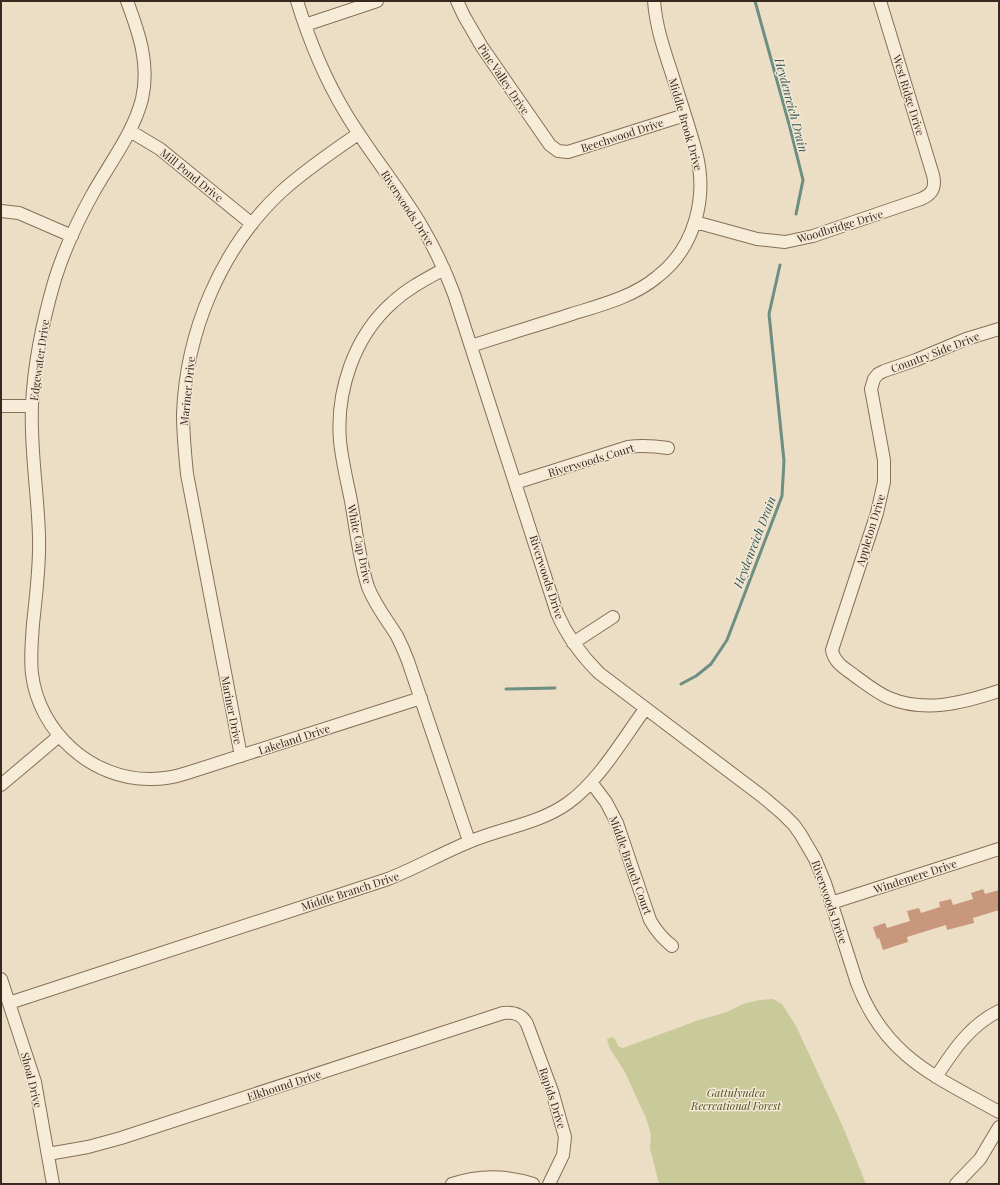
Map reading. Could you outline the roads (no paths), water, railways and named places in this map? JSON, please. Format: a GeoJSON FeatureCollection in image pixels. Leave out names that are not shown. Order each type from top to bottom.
{"type":"FeatureCollection","features":[{"type":"Feature","properties":{"kind":"street","name":"Edgewater Drive"},"geometry":{"type":"LineString","coordinates":[[59,736],[46,717],[42,708],[35,691],[32,673],[31,649],[39,543],[32,406],[37,360],[45,317],[56,278],[72,236],[91,196],[130,130],[143,97],[145,72],[140,38],[127,1]]}},
{"type":"Feature","properties":{"kind":"street","name":"Riverwoods Drive"},"geometry":{"type":"LineString","coordinates":[[297,1],[314,50],[329,85],[358,134],[421,224],[444,269],[454,294],[558,613],[573,643],[598,673],[763,797],[783,814],[802,835],[820,870],[862,997],[878,1025],[898,1049],[910,1059],[936,1077],[999,1112]]}},
{"type":"Feature","properties":{"kind":"street"},"geometry":{"type":"LineString","coordinates":[[305,25],[377,1]]}},
{"type":"Feature","properties":{"kind":"street","name":"Pine Valley Drive"},"geometry":{"type":"LineString","coordinates":[[457,1],[482,47],[550,145],[558,151]]}},
{"type":"Feature","properties":{"kind":"street","name":"Middle Brook Drive"},"geometry":{"type":"LineString","coordinates":[[471,346],[623,297],[645,286],[666,270],[686,242],[695,222],[700,201],[701,176],[685,115],[659,34],[654,1]]}},
{"type":"Feature","properties":{"kind":"street","name":"West Ridge Drive"},"geometry":{"type":"LineString","coordinates":[[880,1],[935,180],[934,189]]}},
{"type":"Feature","properties":{"kind":"street","name":"Beechwood Drive"},"geometry":{"type":"LineString","coordinates":[[558,151],[568,152],[685,115]]}},
{"type":"Feature","properties":{"kind":"street","name":"Mill Pond Drive"},"geometry":{"type":"LineString","coordinates":[[130,130],[160,149],[252,224]]}},
{"type":"Feature","properties":{"kind":"street","name":"Mariner Drive"},"geometry":{"type":"LineString","coordinates":[[241,756],[190,496],[185,453],[183,413],[189,362],[201,319],[223,268],[252,224],[280,192],[307,170],[358,134]]}},
{"type":"Feature","properties":{"kind":"street","name":"Woodbridge Drive"},"geometry":{"type":"LineString","coordinates":[[695,222],[742,236],[772,242],[784,242],[813,236],[921,199],[927,196],[934,189]]}},
{"type":"Feature","properties":{"kind":"street"},"geometry":{"type":"LineString","coordinates":[[1,211],[19,214],[72,236]]}},
{"type":"Feature","properties":{"kind":"street","name":"White Cap Drive"},"geometry":{"type":"LineString","coordinates":[[444,269],[402,294],[374,324],[363,340],[349,368],[344,383],[340,412],[340,441],[367,581],[378,608],[402,647],[408,661],[470,842]]}},
{"type":"Feature","properties":{"kind":"street","name":"Country Side Drive"},"geometry":{"type":"LineString","coordinates":[[874,379],[878,374],[884,371],[910,363],[966,339],[999,329]]}},
{"type":"Feature","properties":{"kind":"street","name":"Appleton Drive"},"geometry":{"type":"LineString","coordinates":[[874,379],[871,389],[884,460],[884,482],[877,513],[834,643],[833,655],[839,664],[867,685],[889,698],[900,701],[925,705],[950,704],[999,691]]}},
{"type":"Feature","properties":{"kind":"street"},"geometry":{"type":"LineString","coordinates":[[1,406],[32,406]]}},
{"type":"Feature","properties":{"kind":"street","name":"Riverwoods Court"},"geometry":{"type":"LineString","coordinates":[[516,483],[628,447],[646,445],[668,448]]}},
{"type":"Feature","properties":{"kind":"street"},"geometry":{"type":"LineString","coordinates":[[573,643],[613,617]]}},
{"type":"Feature","properties":{"kind":"street","name":"Lakeland Drive"},"geometry":{"type":"LineString","coordinates":[[59,736],[68,746],[87,760],[110,772],[137,778],[150,779],[174,777],[421,698]]}},
{"type":"Feature","properties":{"kind":"street","name":"Middle Branch Drive"},"geometry":{"type":"LineString","coordinates":[[9,1003],[388,879],[470,842],[529,822],[556,810],[568,803],[591,782],[645,709]]}},
{"type":"Feature","properties":{"kind":"street"},"geometry":{"type":"LineString","coordinates":[[1,785],[59,736]]}},
{"type":"Feature","properties":{"kind":"street","name":"Middle Branch Court"},"geometry":{"type":"LineString","coordinates":[[591,782],[606,802],[617,823],[650,920],[662,938],[672,946]]}},
{"type":"Feature","properties":{"kind":"street","name":"Windemere Drive"},"geometry":{"type":"LineString","coordinates":[[831,903],[999,849]]}},
{"type":"Feature","properties":{"kind":"street","name":"Shoal Drive"},"geometry":{"type":"LineString","coordinates":[[1,979],[35,1082],[53,1184]]}},
{"type":"Feature","properties":{"kind":"street"},"geometry":{"type":"LineString","coordinates":[[936,1077],[954,1049],[969,1032],[999,1011]]}},
{"type":"Feature","properties":{"kind":"street","name":"Elkhound Drive"},"geometry":{"type":"LineString","coordinates":[[48,1154],[88,1147],[121,1138],[503,1013],[510,1012],[518,1014]]}},
{"type":"Feature","properties":{"kind":"street","name":"Rapids Drive"},"geometry":{"type":"LineString","coordinates":[[518,1014],[527,1024],[552,1091],[564,1129],[565,1146],[563,1155],[549,1184]]}},
{"type":"Feature","properties":{"kind":"street"},"geometry":{"type":"LineString","coordinates":[[956,1184],[980,1159],[999,1127]]}},
{"type":"Feature","properties":{"kind":"street"},"geometry":{"type":"LineString","coordinates":[[452,1184],[471,1179],[498,1177],[510,1178],[533,1184]]}},
{"type":"Feature","properties":{"kind":"waterway","name":"Heydenreich Drain"},"geometry":{"type":"LineString","coordinates":[[755,1],[803,180],[796,214]]}},
{"type":"Feature","properties":{"kind":"waterway","name":"Heydenreich Drain"},"geometry":{"type":"LineString","coordinates":[[681,684],[696,676],[711,664],[727,640],[782,496],[784,461],[769,314],[780,265]]}},
{"type":"Feature","properties":{"kind":"waterway","name":"Heydenreich Drain"},"geometry":{"type":"LineString","coordinates":[[506,689],[555,688]]}},
{"type":"Feature","properties":{"kind":"park label","name":"Gattulyndea Recreational Forest"},"geometry":{"type":"Point","coordinates":[736,1098]}}]}
